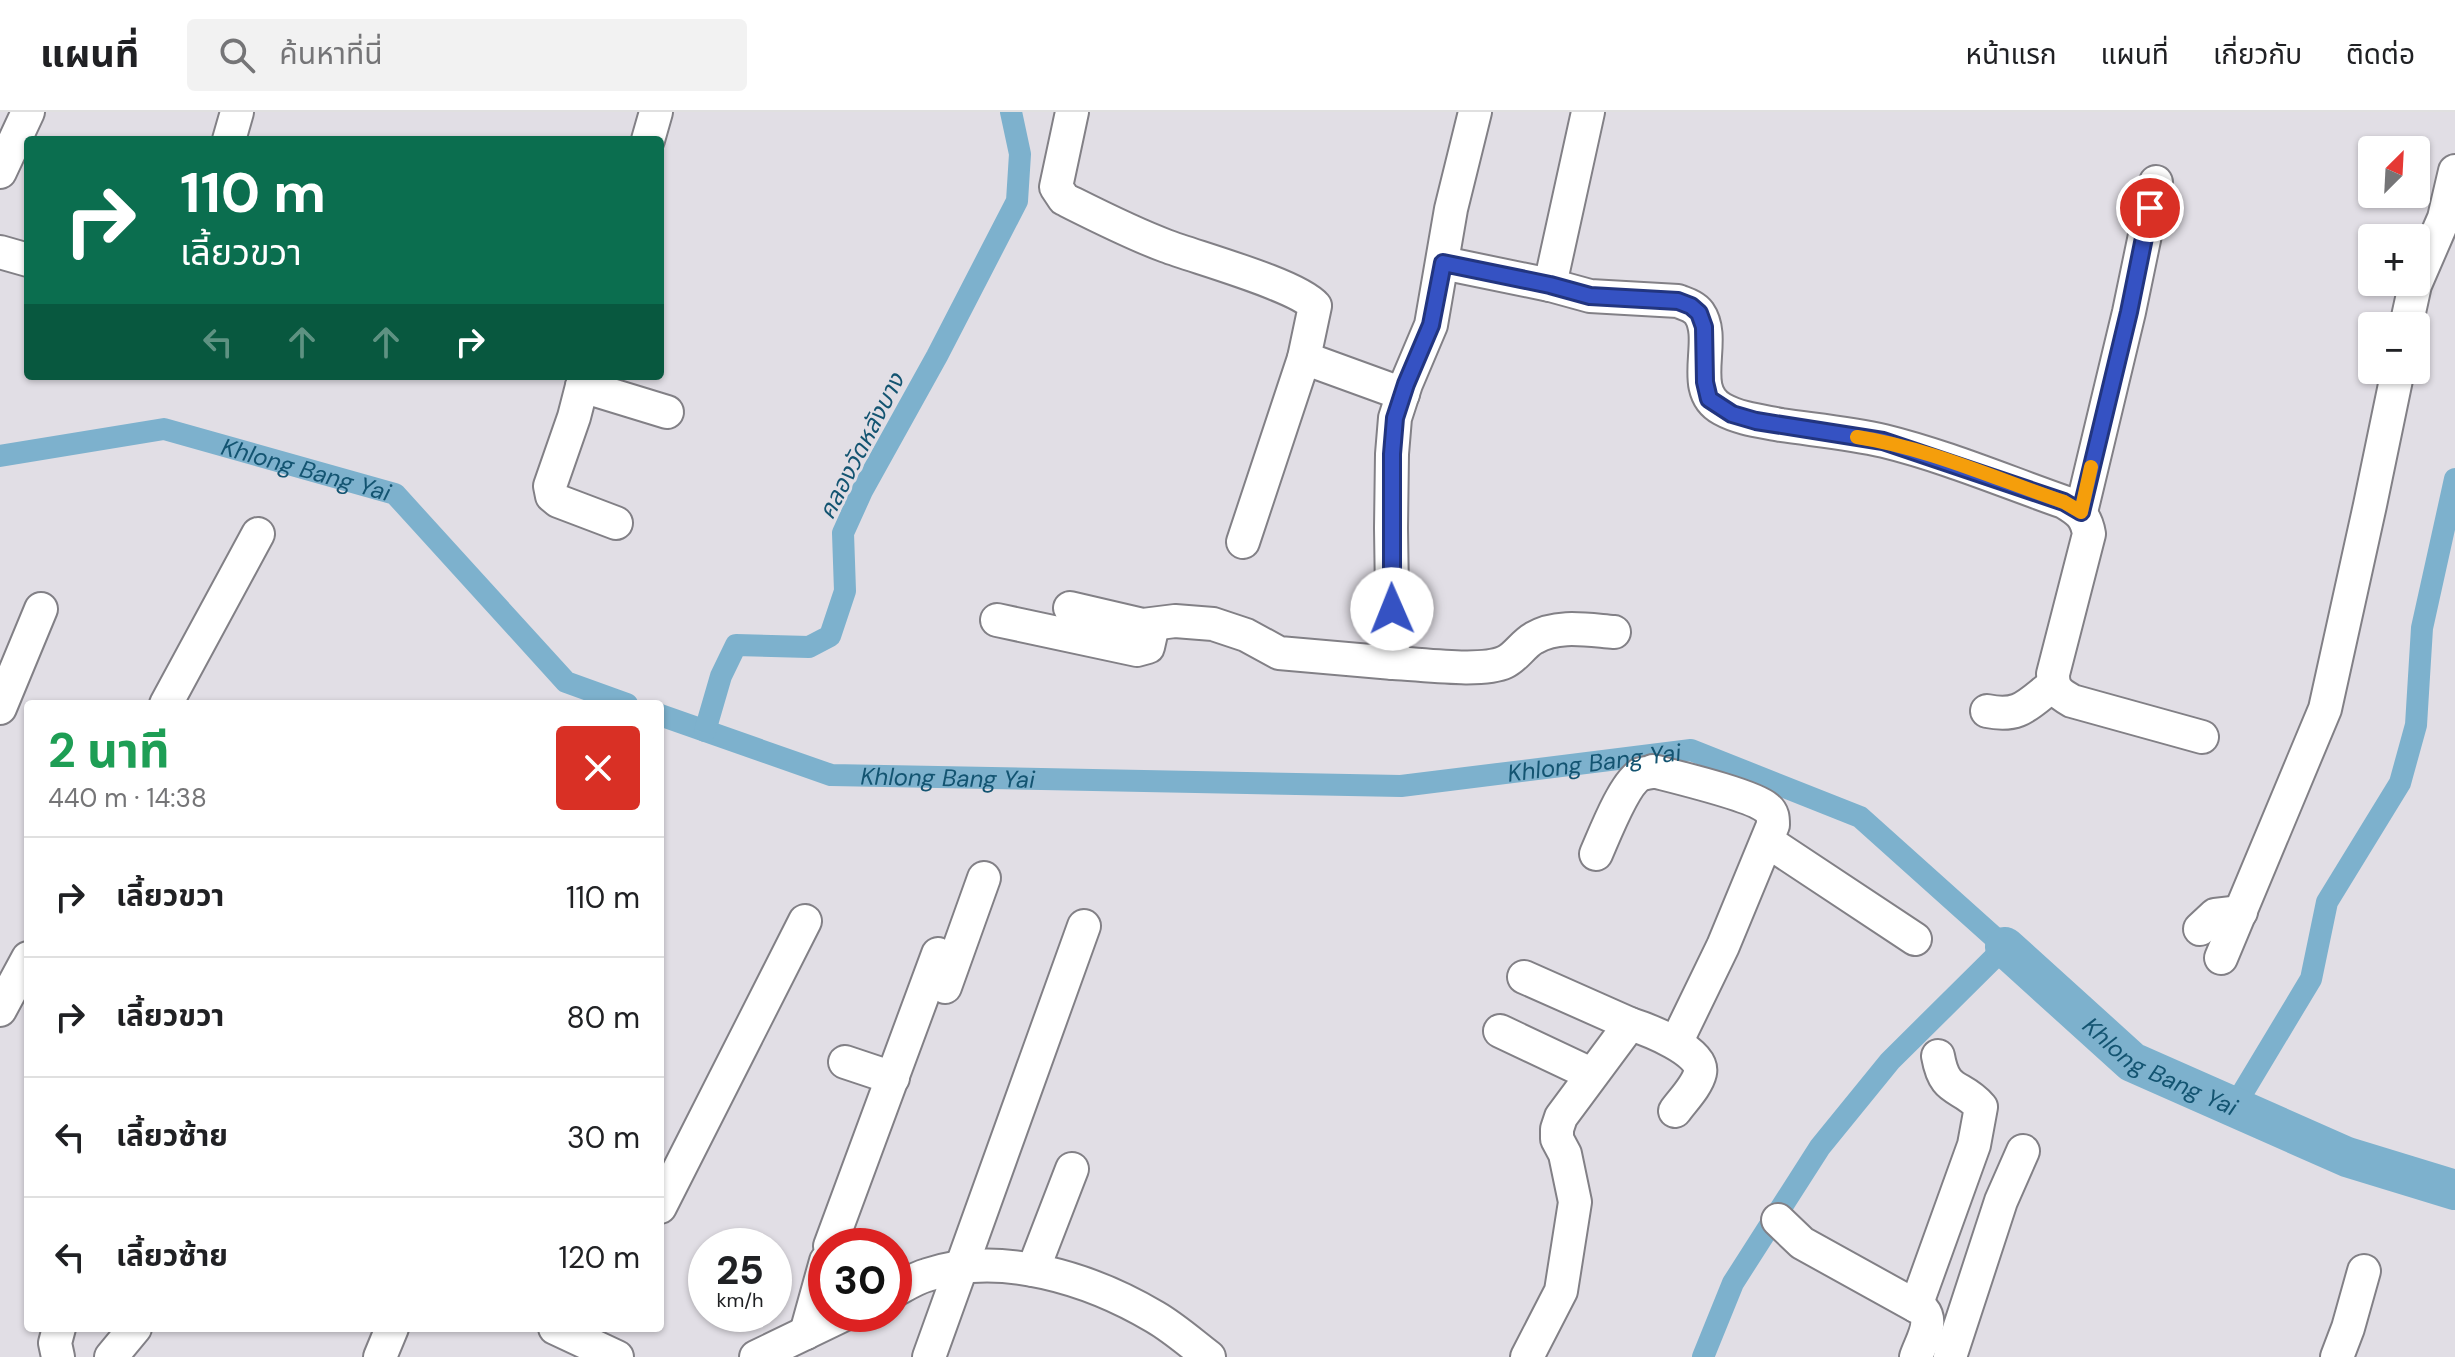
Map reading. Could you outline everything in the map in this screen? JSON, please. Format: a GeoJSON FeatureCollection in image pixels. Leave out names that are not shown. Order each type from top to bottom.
{"type":"FeatureCollection","features":[{"type":"Feature","properties":{"kind":"street"},"geometry":{"type":"LineString","coordinates":[[0,172],[28,112]]}},
{"type":"Feature","properties":{"kind":"street"},"geometry":{"type":"LineString","coordinates":[[230,136],[237,112]]}},
{"type":"Feature","properties":{"kind":"street"},"geometry":{"type":"LineString","coordinates":[[649,136],[656,112]]}},
{"type":"Feature","properties":{"kind":"street"},"geometry":{"type":"LineString","coordinates":[[1072,112],[1056,187],[1064,199],[1164,245],[1268,282],[1310,300],[1315,306],[1304,358],[1243,542]]}},
{"type":"Feature","properties":{"kind":"street"},"geometry":{"type":"LineString","coordinates":[[1550,285],[1588,112]]}},
{"type":"Feature","properties":{"kind":"street"},"geometry":{"type":"LineString","coordinates":[[1393,663],[1392,454],[1395,418],[1431,325],[1466,115]]}},
{"type":"Feature","properties":{"kind":"street"},"geometry":{"type":"LineString","coordinates":[[2409,312],[2415,285],[2444,218],[2455,171]]}},
{"type":"Feature","properties":{"kind":"street"},"geometry":{"type":"LineString","coordinates":[[2081,512],[2129,312],[2156,182]]}},
{"type":"Feature","properties":{"kind":"street"},"geometry":{"type":"LineString","coordinates":[[0,252],[24,259]]}},
{"type":"Feature","properties":{"kind":"street"},"geometry":{"type":"LineString","coordinates":[[1443,263],[1590,296],[1678,301],[1691,306],[1699,313],[1704,327],[1705,382],[1709,399],[1732,414],[1756,421],[1883,441],[2064,502],[2081,512],[2089,534],[2053,674],[2053,685],[2058,693],[2072,701],[2202,737]]}},
{"type":"Feature","properties":{"kind":"street"},"geometry":{"type":"LineString","coordinates":[[1304,358],[1403,394]]}},
{"type":"Feature","properties":{"kind":"street"},"geometry":{"type":"LineString","coordinates":[[616,523],[552,496],[550,486],[584,381],[667,412]]}},
{"type":"Feature","properties":{"kind":"street"},"geometry":{"type":"LineString","coordinates":[[2221,958],[2325,709],[2395,384]]}},
{"type":"Feature","properties":{"kind":"street"},"geometry":{"type":"LineString","coordinates":[[168,700],[258,534]]}},
{"type":"Feature","properties":{"kind":"street"},"geometry":{"type":"LineString","coordinates":[[1070,608],[1129,623],[1153,625],[1175,621],[1213,624],[1238,631],[1279,653],[1393,663],[1488,666],[1506,661],[1544,633],[1581,629],[1614,632]]}},
{"type":"Feature","properties":{"kind":"street"},"geometry":{"type":"LineString","coordinates":[[0,708],[41,609]]}},
{"type":"Feature","properties":{"kind":"street"},"geometry":{"type":"LineString","coordinates":[[997,620],[1137,650],[1148,647],[1153,625]]}},
{"type":"Feature","properties":{"kind":"street"},"geometry":{"type":"LineString","coordinates":[[1987,711],[2009,714],[2018,711],[2053,685]]}},
{"type":"Feature","properties":{"kind":"street"},"geometry":{"type":"LineString","coordinates":[[1596,854],[1632,782],[1641,774],[1653,771],[1735,795],[1767,807],[1773,815],[1767,841],[1723,946],[1676,1043]]}},
{"type":"Feature","properties":{"kind":"street"},"geometry":{"type":"LineString","coordinates":[[1767,841],[1915,939]]}},
{"type":"Feature","properties":{"kind":"street"},"geometry":{"type":"LineString","coordinates":[[866,1149],[880,1153],[885,1149],[984,878]]}},
{"type":"Feature","properties":{"kind":"street"},"geometry":{"type":"LineString","coordinates":[[2200,929],[2215,915],[2241,912]]}},
{"type":"Feature","properties":{"kind":"street"},"geometry":{"type":"LineString","coordinates":[[664,1199],[805,921]]}},
{"type":"Feature","properties":{"kind":"street"},"geometry":{"type":"LineString","coordinates":[[929,1357],[1084,926]]}},
{"type":"Feature","properties":{"kind":"street"},"geometry":{"type":"LineString","coordinates":[[837,1228],[938,954]]}},
{"type":"Feature","properties":{"kind":"street"},"geometry":{"type":"LineString","coordinates":[[0,1009],[24,965]]}},
{"type":"Feature","properties":{"kind":"street"},"geometry":{"type":"LineString","coordinates":[[1524,977],[1676,1043],[1699,1064],[1701,1071],[1675,1111]]}},
{"type":"Feature","properties":{"kind":"street"},"geometry":{"type":"LineString","coordinates":[[1527,1357],[1561,1291],[1575,1202],[1557,1129],[1561,1117],[1630,1024]]}},
{"type":"Feature","properties":{"kind":"street"},"geometry":{"type":"LineString","coordinates":[[1500,1031],[1591,1074]]}},
{"type":"Feature","properties":{"kind":"street"},"geometry":{"type":"LineString","coordinates":[[1916,1306],[1974,1145],[1981,1114],[1981,1107],[1976,1101],[1943,1078],[1938,1056]]}},
{"type":"Feature","properties":{"kind":"street"},"geometry":{"type":"LineString","coordinates":[[845,1062],[893,1078]]}},
{"type":"Feature","properties":{"kind":"street"},"geometry":{"type":"LineString","coordinates":[[1950,1357],[2001,1201],[2023,1151]]}},
{"type":"Feature","properties":{"kind":"street"},"geometry":{"type":"LineString","coordinates":[[1033,1270],[1072,1169]]}},
{"type":"Feature","properties":{"kind":"street"},"geometry":{"type":"LineString","coordinates":[[1778,1220],[1809,1248],[1927,1315],[1928,1323],[1916,1357]]}},
{"type":"Feature","properties":{"kind":"street"},"geometry":{"type":"LineString","coordinates":[[912,1282],[927,1275],[962,1268],[998,1266],[1033,1270],[1075,1281],[1119,1298],[1156,1317],[1209,1357]]}},
{"type":"Feature","properties":{"kind":"street"},"geometry":{"type":"LineString","coordinates":[[2337,1357],[2364,1271]]}},
{"type":"Feature","properties":{"kind":"street"},"geometry":{"type":"LineString","coordinates":[[756,1357],[806,1333],[808,1326]]}},
{"type":"Feature","properties":{"kind":"street"},"geometry":{"type":"LineString","coordinates":[[58,1332],[55,1343],[58,1357]]}},
{"type":"Feature","properties":{"kind":"street"},"geometry":{"type":"LineString","coordinates":[[111,1357],[132,1332]]}},
{"type":"Feature","properties":{"kind":"street"},"geometry":{"type":"LineString","coordinates":[[380,1357],[390,1332]]}},
{"type":"Feature","properties":{"kind":"street"},"geometry":{"type":"LineString","coordinates":[[589,1335],[617,1357]]}},
{"type":"Feature","properties":{"kind":"waterway","name":"คลองวัดหลังบาง"},"geometry":{"type":"LineString","coordinates":[[705,731],[721,676],[736,645],[809,647],[830,636],[845,591],[843,533],[862,491],[937,356],[1017,201],[1020,154],[1011,112]]}},
{"type":"Feature","properties":{"kind":"waterway","name":"Khlong Bang Yai"},"geometry":{"type":"LineString","coordinates":[[0,456],[164,429],[395,494],[566,682],[616,700]]}},
{"type":"Feature","properties":{"kind":"waterway"},"geometry":{"type":"LineString","coordinates":[[2234,1107],[2311,979],[2327,902],[2400,783],[2416,725],[2422,628],[2455,479]]}},
{"type":"Feature","properties":{"kind":"waterway","name":"Khlong Bang Yai"},"geometry":{"type":"LineString","coordinates":[[664,716],[831,775],[1401,786],[1691,750],[1860,817],[2005,947],[1890,1061],[1820,1147],[1733,1283],[1703,1357]]}},
{"type":"Feature","properties":{"kind":"waterway","name":"Khlong Bang Yai"},"geometry":{"type":"LineString","coordinates":[[2005,947],[2132,1062],[2347,1157],[2455,1190]]}},
{"type":"Feature","properties":{"kind":"slow traffic"},"geometry":{"type":"LineString","coordinates":[[1857,437],[1915,451],[2064,502],[2081,512],[2091,467]]}},
{"type":"Feature","properties":{"kind":"route"},"geometry":{"type":"LineString","coordinates":[[1392,609],[1392,454],[1395,418],[1431,325],[1443,263],[1590,296],[1678,301],[1691,306],[1699,313],[1704,327],[1705,382],[1709,399],[1718,407],[1756,421],[1883,441],[2064,502],[2081,512],[2129,312],[2150,208]]}}]}
